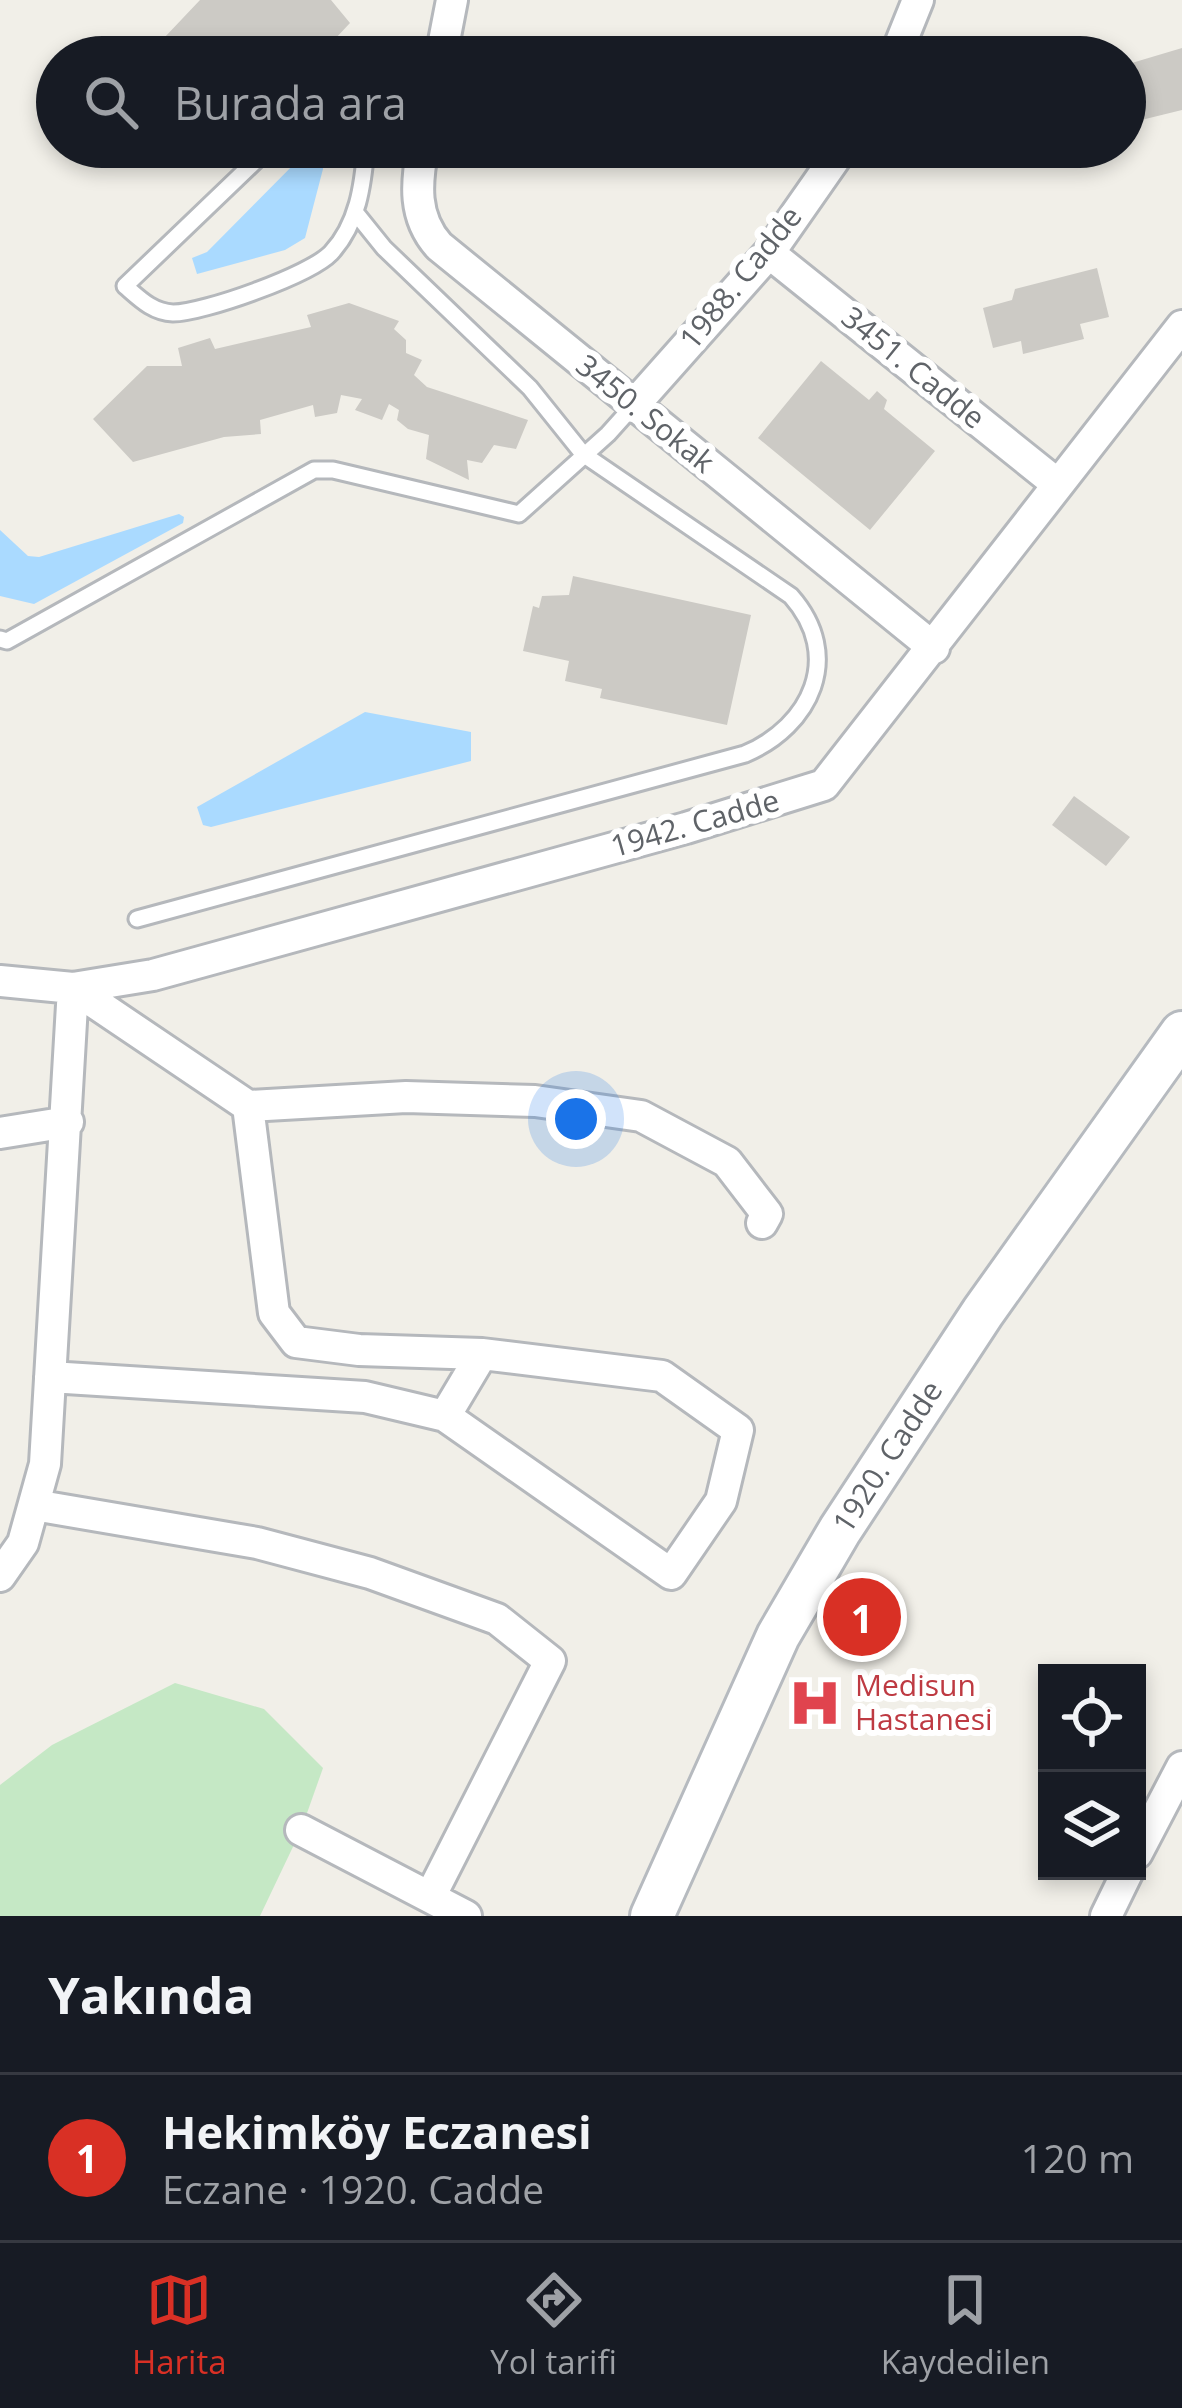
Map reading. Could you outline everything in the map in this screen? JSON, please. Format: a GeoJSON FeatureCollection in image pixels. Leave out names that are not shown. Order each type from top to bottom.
{"type":"FeatureCollection","features":[{"type":"Feature","properties":{"kind":"main road","name":"1920. Cadde"},"geometry":{"type":"LineString","coordinates":[[652,1916],[778,1636],[839,1530],[983,1312],[1182,1033]]}},
{"type":"Feature","properties":{"kind":"street"},"geometry":{"type":"LineString","coordinates":[[445,36],[452,0]]}},
{"type":"Feature","properties":{"kind":"street"},"geometry":{"type":"LineString","coordinates":[[904,36],[918,0]]}},
{"type":"Feature","properties":{"kind":"street","name":"3450. Sokak"},"geometry":{"type":"LineString","coordinates":[[420,168],[419,213],[427,233],[934,648]]}},
{"type":"Feature","properties":{"kind":"street","name":"1988. Cadde"},"geometry":{"type":"LineString","coordinates":[[634,405],[769,253],[828,168]]}},
{"type":"Feature","properties":{"kind":"street","name":"3451. Cadde"},"geometry":{"type":"LineString","coordinates":[[769,253],[1056,483]]}},
{"type":"Feature","properties":{"kind":"street","name":"1942. Cadde"},"geometry":{"type":"LineString","coordinates":[[0,981],[74,988],[153,975],[686,828],[824,785],[1182,326]]}},
{"type":"Feature","properties":{"kind":"street"},"geometry":{"type":"LineString","coordinates":[[74,988],[248,1106],[406,1097],[536,1101],[641,1116],[727,1162],[767,1214],[762,1223]]}},
{"type":"Feature","properties":{"kind":"street"},"geometry":{"type":"LineString","coordinates":[[0,1576],[23,1543],[45,1464],[74,988]]}},
{"type":"Feature","properties":{"kind":"street"},"geometry":{"type":"LineString","coordinates":[[50,1377],[365,1397],[445,1416],[671,1574],[721,1501],[738,1430],[662,1376],[482,1354],[359,1350],[296,1342],[274,1313],[248,1106]]}},
{"type":"Feature","properties":{"kind":"street"},"geometry":{"type":"LineString","coordinates":[[0,1132],[68,1122]]}},
{"type":"Feature","properties":{"kind":"street"},"geometry":{"type":"LineString","coordinates":[[445,1416],[482,1354]]}},
{"type":"Feature","properties":{"kind":"street"},"geometry":{"type":"LineString","coordinates":[[34,1505],[257,1543],[370,1573],[497,1619],[550,1661],[430,1898]]}},
{"type":"Feature","properties":{"kind":"street"},"geometry":{"type":"LineString","coordinates":[[1146,1836],[1182,1767]]}},
{"type":"Feature","properties":{"kind":"street"},"geometry":{"type":"LineString","coordinates":[[301,1830],[466,1916]]}},
{"type":"Feature","properties":{"kind":"street"},"geometry":{"type":"LineString","coordinates":[[1106,1916],[1124,1880]]}},
{"type":"Feature","properties":{"kind":"lane"},"geometry":{"type":"LineString","coordinates":[[248,168],[125,286],[151,308],[174,313],[251,292],[317,264],[344,235],[355,212],[362,168]]}},
{"type":"Feature","properties":{"kind":"lane"},"geometry":{"type":"LineString","coordinates":[[137,920],[745,754],[782,734],[800,714],[815,678],[817,639],[807,614],[791,596],[583,454],[530,388],[384,248],[355,212]]}},
{"type":"Feature","properties":{"kind":"lane"},"geometry":{"type":"LineString","coordinates":[[2,645],[314,470],[333,470],[519,514],[634,405]]}},
{"type":"Feature","properties":{"kind":"green space"},"geometry":{"type":"Polygon","coordinates":[[[175,1683],[264,1709],[323,1768],[301,1830],[260,1916],[0,1916],[0,1785],[52,1745],[175,1683]]]}},
{"type":"Feature","properties":{"kind":"water"},"geometry":{"type":"Polygon","coordinates":[[[290,168],[323,168],[305,238],[285,250],[197,274],[192,258],[207,252],[290,168]]]}},
{"type":"Feature","properties":{"kind":"water"},"geometry":{"type":"Polygon","coordinates":[[[179,514],[183,523],[34,604],[0,596],[0,530],[28,556],[39,557],[179,514]]]}},
{"type":"Feature","properties":{"kind":"water"},"geometry":{"type":"Polygon","coordinates":[[[365,712],[471,732],[471,761],[211,827],[203,825],[197,807],[365,712]]]}},
{"type":"Feature","properties":{"kind":"building"},"geometry":{"type":"Polygon","coordinates":[[[200,0],[331,0],[350,23],[338,36],[166,36],[200,0]]]}},
{"type":"Feature","properties":{"kind":"building"},"geometry":{"type":"Polygon","coordinates":[[[1182,48],[1182,110],[1146,119],[1146,59],[1182,48]]]}},
{"type":"Feature","properties":{"kind":"building"},"geometry":{"type":"Polygon","coordinates":[[[1097,268],[1109,317],[1080,324],[1084,339],[1023,354],[1021,341],[993,348],[983,308],[1012,300],[1015,289],[1097,268]]]}},
{"type":"Feature","properties":{"kind":"building"},"geometry":{"type":"Polygon","coordinates":[[[349,303],[399,321],[394,329],[406,340],[406,353],[422,360],[414,375],[427,387],[528,420],[516,449],[494,445],[482,463],[467,460],[469,480],[426,459],[429,435],[397,420],[399,410],[389,404],[382,420],[355,410],[362,399],[341,395],[337,413],[315,417],[313,405],[260,420],[261,434],[224,437],[133,462],[93,419],[147,366],[182,366],[178,348],[210,338],[215,349],[311,327],[307,315],[349,303]]]}},
{"type":"Feature","properties":{"kind":"building"},"geometry":{"type":"Polygon","coordinates":[[[821,361],[869,400],[877,391],[887,400],[884,409],[935,451],[870,530],[758,438],[821,361]]]}},
{"type":"Feature","properties":{"kind":"building"},"geometry":{"type":"Polygon","coordinates":[[[573,576],[751,615],[727,725],[600,698],[602,689],[565,681],[569,661],[523,651],[533,606],[539,608],[542,596],[569,595],[573,576]]]}},
{"type":"Feature","properties":{"kind":"building"},"geometry":{"type":"Polygon","coordinates":[[[1074,796],[1130,837],[1106,866],[1052,825],[1074,796]]]}},
{"type":"Feature","properties":{"kind":"place","name":"Hekimköy Eczanesi"},"geometry":{"type":"Point","coordinates":[862,1617]}},
{"type":"Feature","properties":{"kind":"place","name":"Medisun Hastanesi"},"geometry":{"type":"Point","coordinates":[815,1703]}}]}
